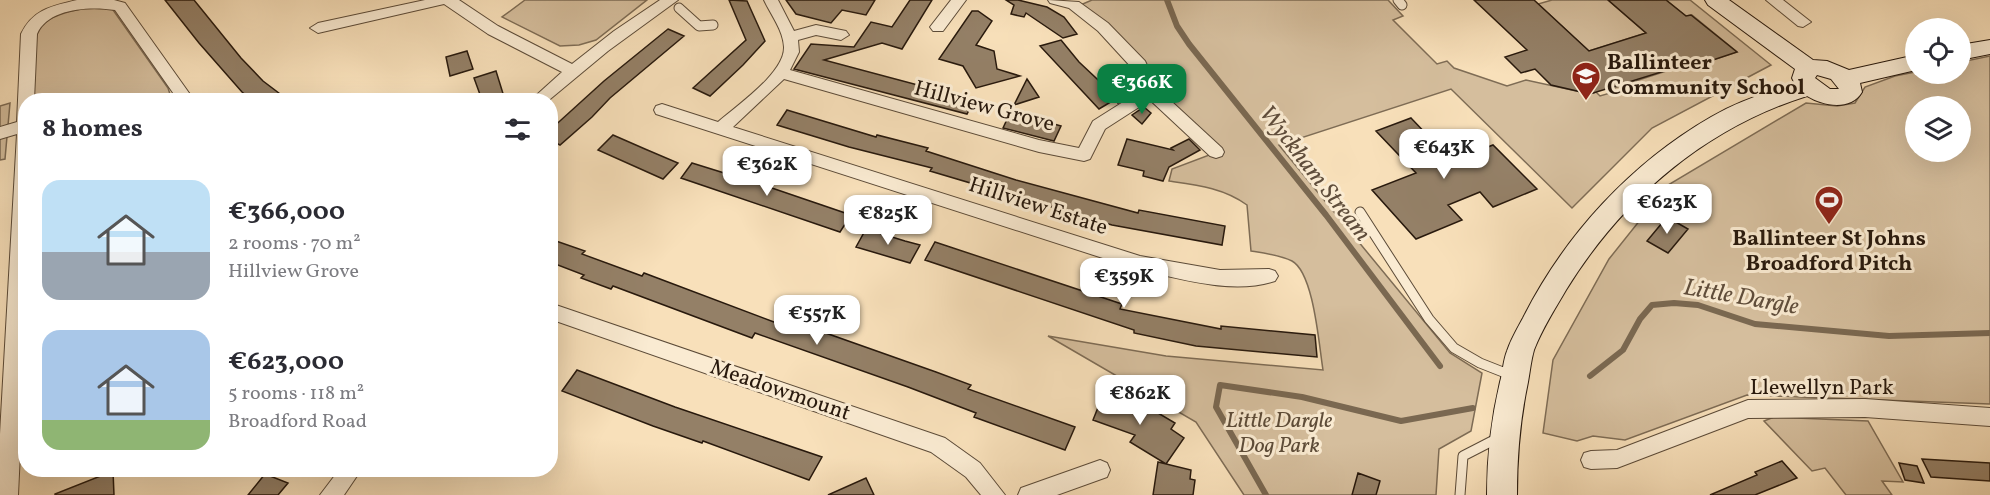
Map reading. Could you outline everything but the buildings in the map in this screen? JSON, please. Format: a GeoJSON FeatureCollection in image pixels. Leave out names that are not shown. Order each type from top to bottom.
{"type":"FeatureCollection","features":[{"type":"Feature","properties":{"kind":"street"},"geometry":{"type":"LineString","coordinates":[[318,27],[425,6],[440,0]]}},
{"type":"Feature","properties":{"kind":"street"},"geometry":{"type":"LineString","coordinates":[[450,0],[493,30],[573,71]]}},
{"type":"Feature","properties":{"kind":"street"},"geometry":{"type":"LineString","coordinates":[[719,130],[780,74],[791,51],[789,37],[771,0]]}},
{"type":"Feature","properties":{"kind":"street"},"geometry":{"type":"LineString","coordinates":[[939,27],[959,0]]}},
{"type":"Feature","properties":{"kind":"street"},"geometry":{"type":"LineString","coordinates":[[1055,0],[1079,3],[1137,64],[1151,92],[1216,152]]}},
{"type":"Feature","properties":{"kind":"street"},"geometry":{"type":"LineString","coordinates":[[1715,0],[1809,78]]}},
{"type":"Feature","properties":{"kind":"street"},"geometry":{"type":"LineString","coordinates":[[1773,0],[1803,22]]}},
{"type":"Feature","properties":{"kind":"street"},"geometry":{"type":"LineString","coordinates":[[26,93],[29,34],[36,22],[71,3],[109,1],[120,6],[181,93]]}},
{"type":"Feature","properties":{"kind":"street"},"geometry":{"type":"LineString","coordinates":[[548,93],[649,13],[673,3]]}},
{"type":"Feature","properties":{"kind":"street"},"geometry":{"type":"LineString","coordinates":[[789,37],[816,30],[842,35]]}},
{"type":"Feature","properties":{"kind":"street"},"geometry":{"type":"LineString","coordinates":[[1971,51],[1990,47]]}},
{"type":"Feature","properties":{"kind":"street"},"geometry":{"type":"LineString","coordinates":[[1502,495],[1503,436],[1521,348],[1561,274],[1614,207],[1673,151],[1713,126],[1772,98],[1824,68],[1846,78],[1905,65]]}},
{"type":"Feature","properties":{"kind":"street","name":"Hillview Grove"},"geometry":{"type":"LineString","coordinates":[[780,74],[1039,147],[1084,155],[1099,125],[1151,92]]}},
{"type":"Feature","properties":{"kind":"street","name":"Hillview Estate"},"geometry":{"type":"LineString","coordinates":[[662,110],[1140,264],[1198,275],[1242,280],[1269,276]]}},
{"type":"Feature","properties":{"kind":"street"},"geometry":{"type":"LineString","coordinates":[[0,133],[18,128]]}},
{"type":"Feature","properties":{"kind":"street"},"geometry":{"type":"LineString","coordinates":[[7,495],[18,313]]}},
{"type":"Feature","properties":{"kind":"street","name":"Meadowmount"},"geometry":{"type":"LineString","coordinates":[[558,314],[938,446],[973,470],[994,495]]}},
{"type":"Feature","properties":{"kind":"street","name":"Llewellyn Park"},"geometry":{"type":"LineString","coordinates":[[1591,460],[1617,459],[1748,409],[1865,408],[1990,417]]}},
{"type":"Feature","properties":{"kind":"street"},"geometry":{"type":"LineString","coordinates":[[1029,495],[1100,470]]}},
{"type":"Feature","properties":{"kind":"street"},"geometry":{"type":"LineString","coordinates":[[331,495],[345,477]]}},
{"type":"Feature","properties":{"kind":"lane"},"geometry":{"type":"LineString","coordinates":[[673,3],[699,26],[713,25]]}},
{"type":"Feature","properties":{"kind":"lane"},"geometry":{"type":"LineString","coordinates":[[1360,212],[1429,319],[1454,348],[1480,363],[1515,377]]}},
{"type":"Feature","properties":{"kind":"lane"},"geometry":{"type":"LineString","coordinates":[[1460,495],[1463,456],[1503,436]]}},
{"type":"Feature","properties":{"kind":"green space"},"geometry":{"type":"Polygon","coordinates":[[[525,0],[647,0],[596,40],[579,45],[560,46],[502,17],[525,0]]]}},
{"type":"Feature","properties":{"kind":"green space","name":"Little Dargle Dog Park"},"geometry":{"type":"Polygon","coordinates":[[[1092,0],[1388,0],[1403,16],[1393,20],[1437,64],[1447,61],[1454,68],[1507,86],[1526,80],[1590,94],[1596,92],[1600,96],[1614,92],[1611,89],[1700,60],[1704,63],[1737,52],[1692,15],[1686,16],[1666,0],[1690,0],[1771,65],[1652,128],[1572,208],[1451,89],[1279,145],[1450,353],[1482,373],[1471,431],[1439,449],[1436,495],[1244,495],[1196,422],[1048,336],[1166,356],[1323,370],[1310,294],[1299,268],[1287,259],[1251,251],[1247,205],[1220,191],[1169,181],[1172,169],[1212,154],[1179,121],[1137,64],[1078,6],[1092,0]]]}},
{"type":"Feature","properties":{"kind":"green space"},"geometry":{"type":"Polygon","coordinates":[[[1552,0],[1608,0],[1646,33],[1589,51],[1538,4],[1552,0]]]}},
{"type":"Feature","properties":{"kind":"green space"},"geometry":{"type":"Polygon","coordinates":[[[98,5],[111,7],[170,93],[34,93],[34,50],[38,32],[46,21],[75,10],[98,5]]]}},
{"type":"Feature","properties":{"kind":"green space"},"geometry":{"type":"Polygon","coordinates":[[[1990,56],[1990,404],[1747,395],[1625,440],[1593,436],[1577,441],[1543,433],[1553,360],[1609,259],[1668,185],[1806,103],[1837,106],[1855,103],[1865,87],[1905,74],[1905,84],[1971,84],[1971,60],[1990,56]]]}},
{"type":"Feature","properties":{"kind":"green space"},"geometry":{"type":"Polygon","coordinates":[[[10,103],[5,159],[0,160],[0,106],[10,103]]]}},
{"type":"Feature","properties":{"kind":"green space"},"geometry":{"type":"Polygon","coordinates":[[[1774,417],[1868,421],[1903,482],[1882,481],[1892,495],[1846,495],[1825,468],[1812,471],[1764,421],[1774,417]]]}},
{"type":"Feature","properties":{"kind":"waterway","name":"Wyckham Stream"},"geometry":{"type":"LineString","coordinates":[[1167,0],[1177,26],[1189,44],[1326,215],[1440,366]]}},
{"type":"Feature","properties":{"kind":"waterway","name":"Little Dargle"},"geometry":{"type":"LineString","coordinates":[[1590,376],[1623,350],[1640,319],[1652,305],[1674,303],[1698,305],[1755,324],[1889,336],[1990,333]]}},
{"type":"Feature","properties":{"kind":"waterway","name":"Little Dargle"},"geometry":{"type":"LineString","coordinates":[[1266,495],[1216,407],[1220,385],[1302,397],[1401,421],[1473,408]]}},
{"type":"Feature","properties":{"kind":"place","name":"Ballinteer Community School"},"geometry":{"type":"Point","coordinates":[1586,102]}},
{"type":"Feature","properties":{"kind":"place","name":"Ballinteer St Johns Broadford Pitch"},"geometry":{"type":"Point","coordinates":[1829,226]}}]}
